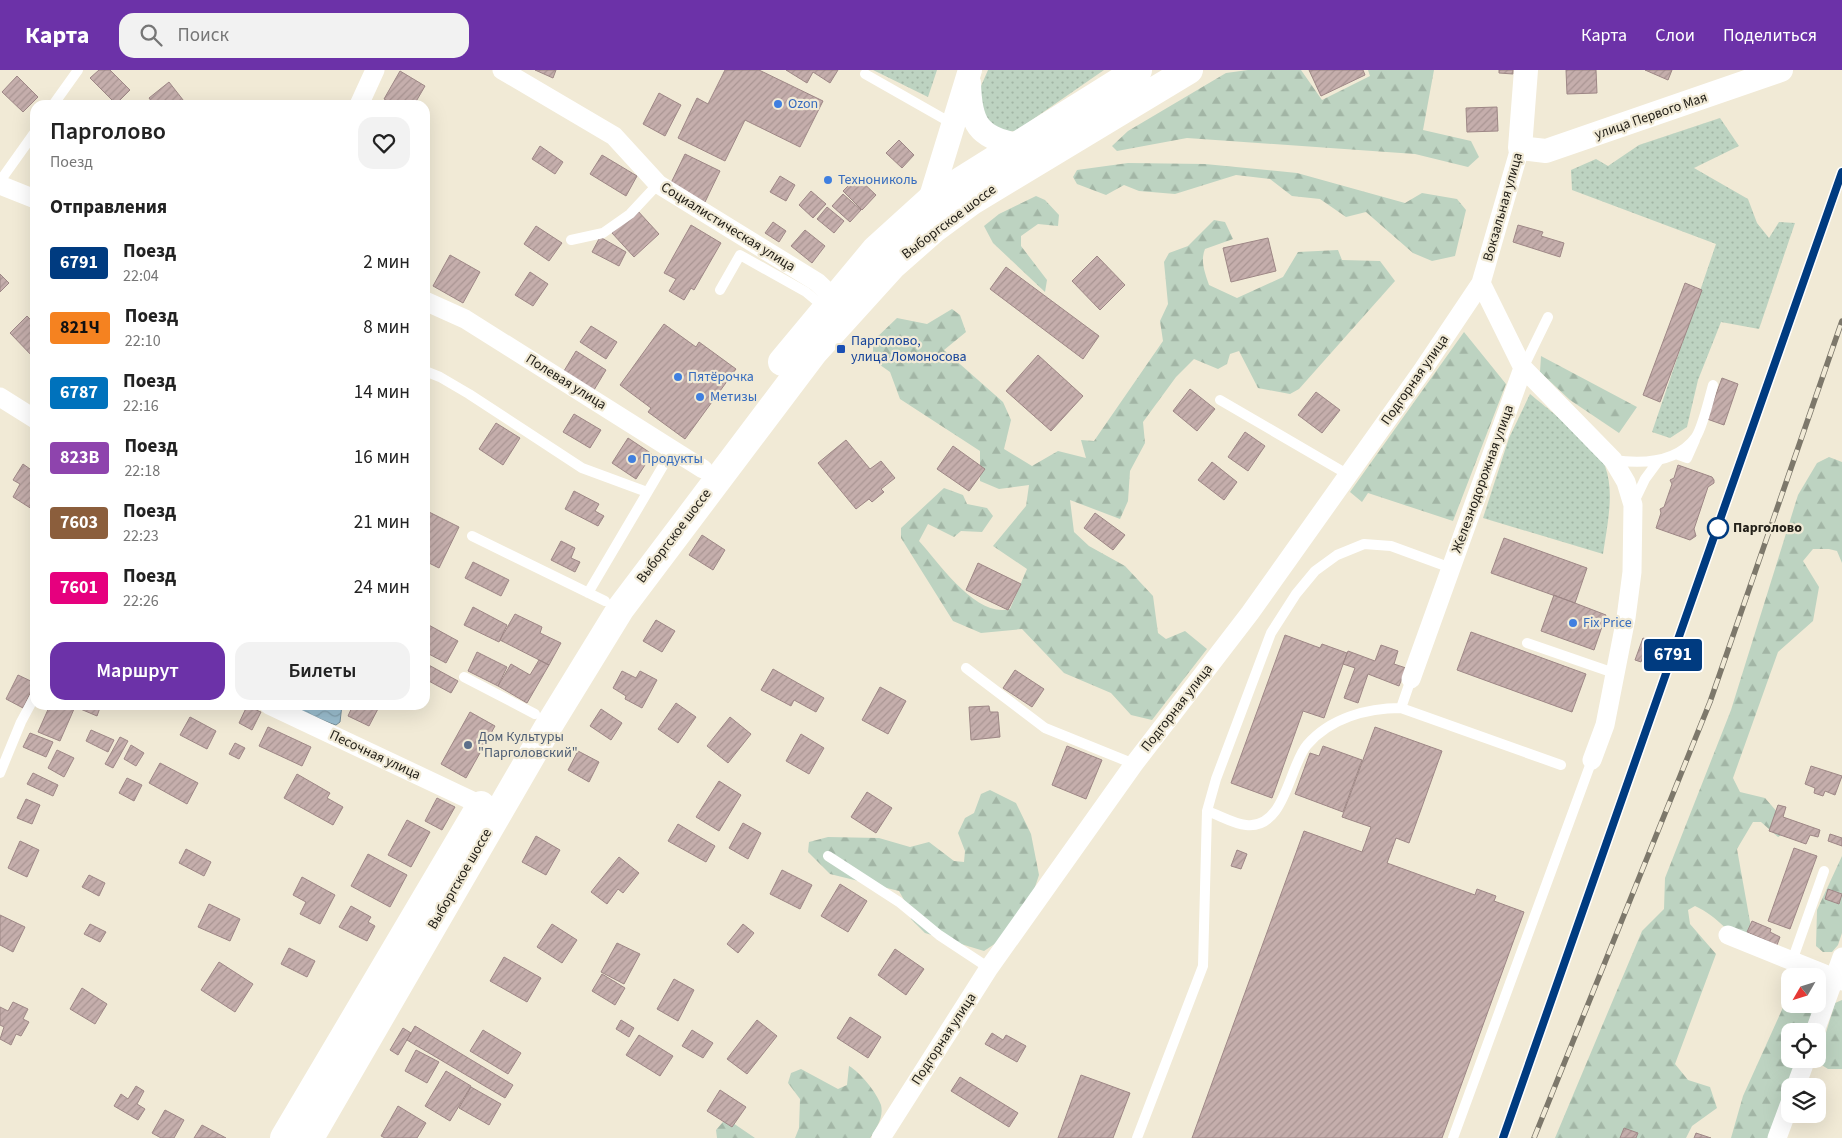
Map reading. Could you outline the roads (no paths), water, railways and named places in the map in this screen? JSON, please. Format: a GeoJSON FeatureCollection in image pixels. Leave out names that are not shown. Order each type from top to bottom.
{"type":"FeatureCollection","features":[{"type":"Feature","properties":{"kind":"main road","name":"Выборгское шоссе"},"geometry":{"type":"LineString","coordinates":[[284,1138],[535,714],[596,597],[703,469],[829,303],[876,249],[930,200],[1138,70]]}},
{"type":"Feature","properties":{"kind":"main road","name":"Выборгское шоссе"},"geometry":{"type":"LineString","coordinates":[[310,1138],[546,730],[621,608],[814,352],[892,266],[934,229],[972,201],[1189,70]]}},
{"type":"Feature","properties":{"kind":"street"},"geometry":{"type":"LineString","coordinates":[[361,100],[375,70]]}},
{"type":"Feature","properties":{"kind":"street","name":"Социалистическая улица"},"geometry":{"type":"LineString","coordinates":[[502,70],[614,136],[658,184],[816,282],[829,303]]}},
{"type":"Feature","properties":{"kind":"street","name":"Вокзальная улица"},"geometry":{"type":"LineString","coordinates":[[1481,283],[1520,148],[1526,70]]}},
{"type":"Feature","properties":{"kind":"street","name":"улица Первого Мая"},"geometry":{"type":"LineString","coordinates":[[1520,148],[1546,151],[1557,149],[1781,70]]}},
{"type":"Feature","properties":{"kind":"street"},"geometry":{"type":"LineString","coordinates":[[969,71],[970,102],[976,124],[991,138],[1018,145]]}},
{"type":"Feature","properties":{"kind":"street"},"geometry":{"type":"LineString","coordinates":[[930,200],[969,71]]}},
{"type":"Feature","properties":{"kind":"street"},"geometry":{"type":"LineString","coordinates":[[0,185],[30,197]]}},
{"type":"Feature","properties":{"kind":"street"},"geometry":{"type":"LineString","coordinates":[[1481,283],[1522,368],[1613,460],[1626,482],[1632,505],[1632,572],[1626,618],[1605,725],[1592,760]]}},
{"type":"Feature","properties":{"kind":"street","name":"Подгорная улица"},"geometry":{"type":"LineString","coordinates":[[881,1138],[988,968],[1134,764],[1250,613],[1422,371],[1481,283]]}},
{"type":"Feature","properties":{"kind":"street","name":"Полевая улица"},"geometry":{"type":"LineString","coordinates":[[430,303],[465,319],[703,469]]}},
{"type":"Feature","properties":{"kind":"street","name":"Железнодорожная улица"},"geometry":{"type":"LineString","coordinates":[[1411,679],[1522,368]]}},
{"type":"Feature","properties":{"kind":"street"},"geometry":{"type":"LineString","coordinates":[[0,397],[30,416]]}},
{"type":"Feature","properties":{"kind":"street","name":"Песочная улица"},"geometry":{"type":"LineString","coordinates":[[280,710],[481,805]]}},
{"type":"Feature","properties":{"kind":"street"},"geometry":{"type":"LineString","coordinates":[[1728,935],[1838,980]]}},
{"type":"Feature","properties":{"kind":"street"},"geometry":{"type":"LineString","coordinates":[[1819,1023],[1838,980],[1842,957]]}},
{"type":"Feature","properties":{"kind":"street"},"geometry":{"type":"LineString","coordinates":[[1777,1138],[1782,1123]]}},
{"type":"Feature","properties":{"kind":"lane"},"geometry":{"type":"LineString","coordinates":[[57,100],[78,70]]}},
{"type":"Feature","properties":{"kind":"lane"},"geometry":{"type":"LineString","coordinates":[[864,74],[953,124]]}},
{"type":"Feature","properties":{"kind":"lane"},"geometry":{"type":"LineString","coordinates":[[0,181],[30,139]]}},
{"type":"Feature","properties":{"kind":"lane"},"geometry":{"type":"LineString","coordinates":[[571,240],[603,233],[630,214],[658,184]]}},
{"type":"Feature","properties":{"kind":"lane"},"geometry":{"type":"LineString","coordinates":[[720,290],[740,255],[829,303]]}},
{"type":"Feature","properties":{"kind":"lane"},"geometry":{"type":"LineString","coordinates":[[1522,368],[1548,316]]}},
{"type":"Feature","properties":{"kind":"lane"},"geometry":{"type":"LineString","coordinates":[[430,373],[440,376],[469,394],[582,468],[608,476],[647,492]]}},
{"type":"Feature","properties":{"kind":"lane"},"geometry":{"type":"LineString","coordinates":[[1613,460],[1634,463],[1659,460],[1676,454],[1696,437],[1713,385]]}},
{"type":"Feature","properties":{"kind":"lane"},"geometry":{"type":"LineString","coordinates":[[1220,400],[1347,474]]}},
{"type":"Feature","properties":{"kind":"lane"},"geometry":{"type":"LineString","coordinates":[[472,536],[596,597],[647,492],[673,449]]}},
{"type":"Feature","properties":{"kind":"lane"},"geometry":{"type":"LineString","coordinates":[[1632,505],[1645,479],[1659,460]]}},
{"type":"Feature","properties":{"kind":"lane"},"geometry":{"type":"LineString","coordinates":[[1137,1138],[1203,966],[1207,811],[1216,779],[1271,633],[1296,594],[1315,571],[1337,554],[1364,544],[1392,546],[1451,568]]}},
{"type":"Feature","properties":{"kind":"lane"},"geometry":{"type":"LineString","coordinates":[[1527,643],[1614,673]]}},
{"type":"Feature","properties":{"kind":"lane"},"geometry":{"type":"LineString","coordinates":[[966,668],[1045,728],[1134,764]]}},
{"type":"Feature","properties":{"kind":"lane"},"geometry":{"type":"LineString","coordinates":[[464,677],[535,714]]}},
{"type":"Feature","properties":{"kind":"lane"},"geometry":{"type":"LineString","coordinates":[[1401,708],[1411,679]]}},
{"type":"Feature","properties":{"kind":"lane"},"geometry":{"type":"LineString","coordinates":[[0,773],[30,705]]}},
{"type":"Feature","properties":{"kind":"lane"},"geometry":{"type":"LineString","coordinates":[[1207,811],[1247,825],[1259,824],[1277,810],[1300,754],[1321,732],[1358,713],[1383,708],[1401,708],[1561,765]]}},
{"type":"Feature","properties":{"kind":"lane"},"geometry":{"type":"LineString","coordinates":[[1452,1138],[1592,760]]}},
{"type":"Feature","properties":{"kind":"lane"},"geometry":{"type":"LineString","coordinates":[[828,856],[899,902],[939,935],[988,968]]}},
{"type":"Feature","properties":{"kind":"lane"},"geometry":{"type":"LineString","coordinates":[[1792,961],[1824,871]]}},
{"type":"Feature","properties":{"kind":"water"},"geometry":{"type":"Polygon","coordinates":[[[299,710],[341,710],[340,722],[336,725],[299,710]]]}},
{"type":"Feature","properties":{"kind":"railway"},"geometry":{"type":"LineString","coordinates":[[1503,1138],[1842,172]]}},
{"type":"Feature","properties":{"kind":"railway"},"geometry":{"type":"LineString","coordinates":[[1534,1138],[1710,702],[1842,321]]}},
{"type":"Feature","properties":{"kind":"train","name":"6791"},"geometry":{"type":"LineString","coordinates":[[1503,1138],[1842,172]]}},
{"type":"Feature","properties":{"kind":"place","name":"Ozon"},"geometry":{"type":"Point","coordinates":[778,104]}},
{"type":"Feature","properties":{"kind":"place","name":"Технониколь"},"geometry":{"type":"Point","coordinates":[828,180]}},
{"type":"Feature","properties":{"kind":"place","name":"Парголово, улица Ломоносова"},"geometry":{"type":"Point","coordinates":[841,349]}},
{"type":"Feature","properties":{"kind":"place","name":"Пятёрочка"},"geometry":{"type":"Point","coordinates":[678,377]}},
{"type":"Feature","properties":{"kind":"place","name":"Метизы"},"geometry":{"type":"Point","coordinates":[700,397]}},
{"type":"Feature","properties":{"kind":"place","name":"Продукты"},"geometry":{"type":"Point","coordinates":[632,459]}},
{"type":"Feature","properties":{"kind":"place","name":"Парголово"},"geometry":{"type":"Point","coordinates":[1718,528]}},
{"type":"Feature","properties":{"kind":"place","name":"Fix Price"},"geometry":{"type":"Point","coordinates":[1573,623]}},
{"type":"Feature","properties":{"kind":"place","name":"Дом Культуры \"Парголовский\""},"geometry":{"type":"Point","coordinates":[468,745]}}]}
